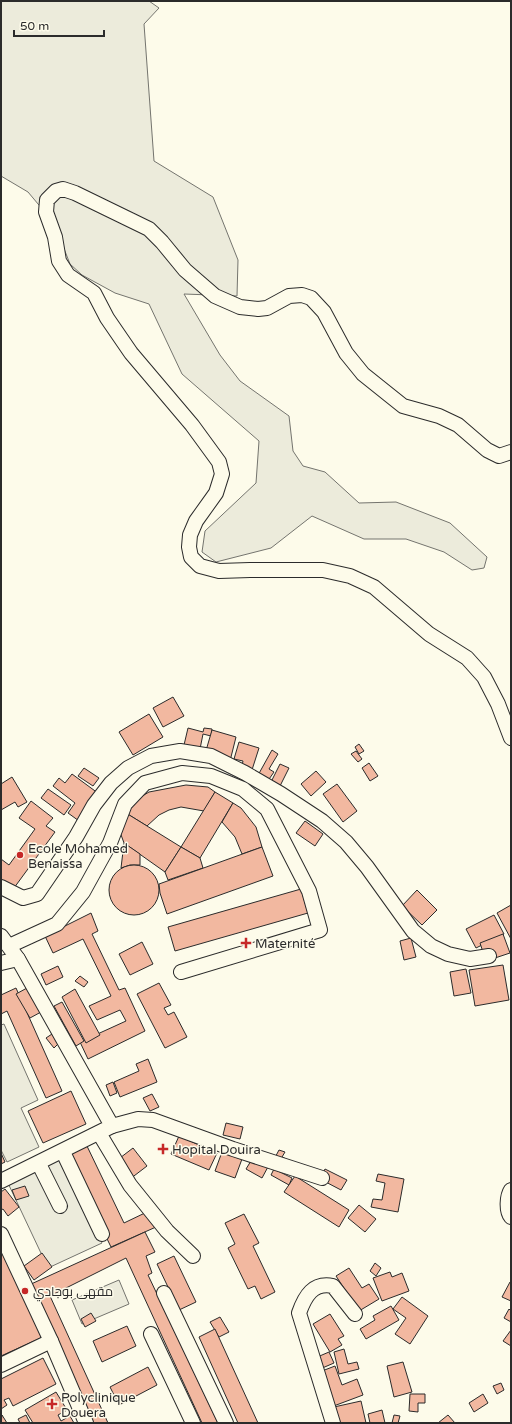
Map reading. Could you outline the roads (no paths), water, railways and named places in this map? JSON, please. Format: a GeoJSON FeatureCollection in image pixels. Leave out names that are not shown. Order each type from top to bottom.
{"type":"FeatureCollection","features":[{"type":"Feature","properties":{"kind":"street"},"geometry":{"type":"LineString","coordinates":[[511,452],[499,456],[487,450],[458,425],[439,416],[403,406],[353,364],[324,312],[311,298],[302,295],[289,296],[267,308],[258,309],[240,307],[215,296],[185,270],[149,229],[64,189],[56,191],[47,200],[46,212],[55,237],[59,261],[68,275],[94,293],[107,318],[131,353],[192,425],[219,462],[222,474],[216,492],[196,521],[190,535],[189,547],[191,557],[200,566],[219,571],[323,570],[350,576],[374,587],[429,634],[467,658],[484,677],[511,738]]}},
{"type":"Feature","properties":{"kind":"street"},"geometry":{"type":"LineString","coordinates":[[1,887],[23,898],[37,894],[76,838],[94,805],[111,783],[128,768],[151,756],[180,751],[211,756],[281,794],[322,821],[346,842],[413,930],[431,946],[448,954],[470,959],[489,956]]}},
{"type":"Feature","properties":{"kind":"street"},"geometry":{"type":"LineString","coordinates":[[112,1126],[18,959],[5,941],[57,924],[83,892],[110,842],[125,804],[146,783],[182,773],[212,776],[243,789],[267,809],[309,891],[320,930],[181,972]]}},
{"type":"Feature","properties":{"kind":"street"},"geometry":{"type":"LineString","coordinates":[[1,963],[18,959]]}},
{"type":"Feature","properties":{"kind":"street"},"geometry":{"type":"LineString","coordinates":[[1,1181],[39,1164],[112,1126],[138,1119],[153,1120],[233,1149],[322,1178]]}},
{"type":"Feature","properties":{"kind":"street"},"geometry":{"type":"LineString","coordinates":[[99,1133],[130,1185],[167,1231],[193,1256]]}},
{"type":"Feature","properties":{"kind":"street"},"geometry":{"type":"LineString","coordinates":[[63,1152],[102,1234]]}},
{"type":"Feature","properties":{"kind":"street"},"geometry":{"type":"LineString","coordinates":[[39,1164],[60,1206]]}},
{"type":"Feature","properties":{"kind":"street"},"geometry":{"type":"LineString","coordinates":[[511,1190],[508,1194],[508,1214],[511,1217]]}},
{"type":"Feature","properties":{"kind":"street"},"geometry":{"type":"LineString","coordinates":[[1,1234],[51,1341],[86,1423]]}},
{"type":"Feature","properties":{"kind":"street"},"geometry":{"type":"LineString","coordinates":[[333,1423],[299,1313],[305,1296],[319,1286],[327,1285],[333,1286],[355,1314]]}},
{"type":"Feature","properties":{"kind":"street"},"geometry":{"type":"LineString","coordinates":[[164,1293],[226,1423]]}},
{"type":"Feature","properties":{"kind":"street"},"geometry":{"type":"LineString","coordinates":[[151,1334],[193,1423]]}},
{"type":"Feature","properties":{"kind":"street"},"geometry":{"type":"LineString","coordinates":[[1,1365],[51,1341]]}},
{"type":"Feature","properties":{"kind":"place","name":"Ecole Mohamed Benaissa"},"geometry":{"type":"Point","coordinates":[20,855]}},
{"type":"Feature","properties":{"kind":"place","name":"Maternité"},"geometry":{"type":"Point","coordinates":[246,943]}},
{"type":"Feature","properties":{"kind":"place","name":"Hopital Douira"},"geometry":{"type":"Point","coordinates":[163,1149]}},
{"type":"Feature","properties":{"kind":"place","name":"مقهى بوجادي"},"geometry":{"type":"Point","coordinates":[25,1291]}},
{"type":"Feature","properties":{"kind":"place","name":"Polyclinique Douera"},"geometry":{"type":"Point","coordinates":[52,1404]}}]}
